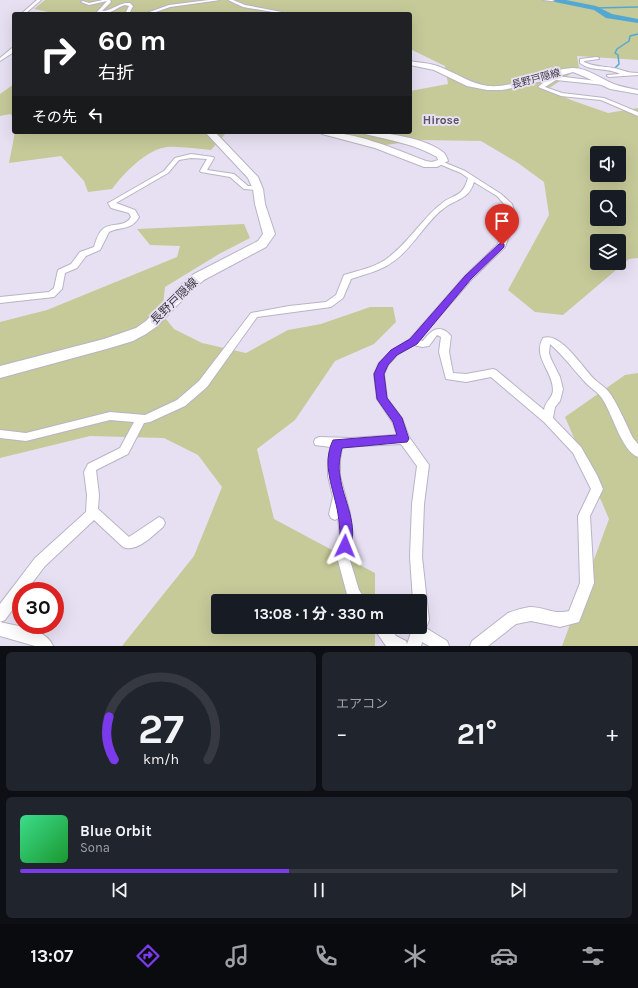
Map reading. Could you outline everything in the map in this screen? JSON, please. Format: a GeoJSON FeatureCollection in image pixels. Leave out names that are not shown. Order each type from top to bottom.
{"type":"FeatureCollection","features":[{"type":"Feature","properties":{"kind":"main road","name":"長野戸隠線"},"geometry":{"type":"LineString","coordinates":[[412,63],[436,68],[470,84],[487,88],[502,88],[523,84],[570,70],[586,74],[618,89],[638,92]]}},
{"type":"Feature","properties":{"kind":"main road","name":"長野戸隠線"},"geometry":{"type":"LineString","coordinates":[[0,372],[128,337],[151,324],[188,286],[199,277],[262,244],[269,234],[253,176],[239,164],[231,153],[212,134]]}},
{"type":"Feature","properties":{"kind":"main road"},"geometry":{"type":"LineString","coordinates":[[333,134],[378,146],[424,164],[441,163],[443,161],[442,157],[432,150],[408,141],[377,134]]}},
{"type":"Feature","properties":{"kind":"street"},"geometry":{"type":"LineString","coordinates":[[25,12],[39,0]]}},
{"type":"Feature","properties":{"kind":"street"},"geometry":{"type":"LineString","coordinates":[[86,0],[83,2],[89,4],[104,0],[109,2],[99,12]]}},
{"type":"Feature","properties":{"kind":"street"},"geometry":{"type":"LineString","coordinates":[[152,12],[169,6],[218,0]]}},
{"type":"Feature","properties":{"kind":"street"},"geometry":{"type":"LineString","coordinates":[[230,0],[244,6],[280,12]]}},
{"type":"Feature","properties":{"kind":"street"},"geometry":{"type":"LineString","coordinates":[[545,0],[552,0]]}},
{"type":"Feature","properties":{"kind":"street"},"geometry":{"type":"LineString","coordinates":[[111,12],[123,4],[129,4],[131,6],[128,12]]}},
{"type":"Feature","properties":{"kind":"street"},"geometry":{"type":"LineString","coordinates":[[0,60],[12,51]]}},
{"type":"Feature","properties":{"kind":"street"},"geometry":{"type":"LineString","coordinates":[[0,66],[6,60],[8,55]]}},
{"type":"Feature","properties":{"kind":"street"},"geometry":{"type":"LineString","coordinates":[[597,58],[587,58],[582,60],[582,63],[594,67],[618,69],[628,76],[638,74]]}},
{"type":"Feature","properties":{"kind":"street"},"geometry":{"type":"LineString","coordinates":[[609,76],[624,74]]}},
{"type":"Feature","properties":{"kind":"street"},"geometry":{"type":"LineString","coordinates":[[604,83],[556,78],[550,80],[541,87],[561,94],[602,100],[638,114]]}},
{"type":"Feature","properties":{"kind":"street"},"geometry":{"type":"LineString","coordinates":[[589,106],[590,98]]}},
{"type":"Feature","properties":{"kind":"street"},"geometry":{"type":"LineString","coordinates":[[0,300],[51,295],[58,289],[61,272],[74,266],[83,254],[97,248],[102,235],[106,230],[129,224],[133,221],[135,217],[132,212],[114,206],[112,203],[166,172],[174,161],[180,157],[187,156],[211,158],[203,171],[232,175],[246,188],[257,188]]}},
{"type":"Feature","properties":{"kind":"street"},"geometry":{"type":"LineString","coordinates":[[420,594],[416,557],[418,504],[422,465],[404,439],[398,421],[382,399],[379,374],[384,363],[394,352],[413,341],[468,278],[502,245],[512,217],[508,204],[499,195],[472,177],[441,163]]}},
{"type":"Feature","properties":{"kind":"street"},"geometry":{"type":"LineString","coordinates":[[0,434],[26,437],[110,416],[146,419],[181,403],[203,384],[254,315],[289,309],[328,305],[335,301],[340,296],[346,277],[379,267],[392,259],[412,240],[430,217],[445,204],[462,196],[469,187],[472,177]]}},
{"type":"Feature","properties":{"kind":"street"},"geometry":{"type":"LineString","coordinates":[[413,341],[426,344],[434,333],[442,333],[446,336],[444,352],[449,376],[466,378],[493,373],[526,399],[577,450],[597,489],[584,516],[587,583],[574,617],[560,620],[531,614],[513,618],[477,646]]}},
{"type":"Feature","properties":{"kind":"street"},"geometry":{"type":"LineString","coordinates":[[548,420],[550,404],[555,402],[558,388],[547,362],[543,346],[546,340],[552,342],[563,350],[590,381],[610,400],[614,412],[629,441],[638,452]]}},
{"type":"Feature","properties":{"kind":"street"},"geometry":{"type":"LineString","coordinates":[[0,615],[40,562],[92,514],[93,495],[90,472],[92,467],[124,451],[141,418]]}},
{"type":"Feature","properties":{"kind":"street"},"geometry":{"type":"LineString","coordinates":[[319,442],[337,444],[404,439]]}},
{"type":"Feature","properties":{"kind":"street"},"geometry":{"type":"LineString","coordinates":[[337,444],[334,460],[334,476],[344,513],[346,536],[343,557],[354,594]]}},
{"type":"Feature","properties":{"kind":"street"},"geometry":{"type":"LineString","coordinates":[[335,514],[339,497]]}},
{"type":"Feature","properties":{"kind":"street"},"geometry":{"type":"LineString","coordinates":[[92,511],[127,543],[133,542],[159,523]]}},
{"type":"Feature","properties":{"kind":"street"},"geometry":{"type":"LineString","coordinates":[[0,629],[37,639],[46,646]]}},
{"type":"Feature","properties":{"kind":"street"},"geometry":{"type":"LineString","coordinates":[[386,634],[391,640],[401,646]]}},
{"type":"Feature","properties":{"kind":"street"},"geometry":{"type":"LineString","coordinates":[[414,646],[418,634]]}},
{"type":"Feature","properties":{"kind":"street"},"geometry":{"type":"LineString","coordinates":[[422,634],[442,646]]}},
{"type":"Feature","properties":{"kind":"green space"},"geometry":{"type":"Polygon","coordinates":[[[45,0],[638,0],[638,60],[577,56],[579,68],[548,89],[571,100],[608,113],[638,108],[638,258],[629,259],[626,262],[626,234],[590,234],[590,270],[616,270],[563,315],[535,312],[508,290],[549,215],[544,182],[518,163],[481,141],[422,140],[378,146],[345,134],[412,134],[412,91],[448,84],[445,66],[412,50],[412,12],[48,12],[34,9],[45,0]]]}},
{"type":"Feature","properties":{"kind":"green space"},"geometry":{"type":"Polygon","coordinates":[[[12,85],[12,116],[10,114],[0,116],[0,94],[12,85]]]}},
{"type":"Feature","properties":{"kind":"green space"},"geometry":{"type":"Polygon","coordinates":[[[15,134],[225,134],[211,150],[167,147],[152,152],[136,163],[112,189],[88,192],[84,181],[61,156],[9,163],[15,134]]]}},
{"type":"Feature","properties":{"kind":"green space"},"geometry":{"type":"Polygon","coordinates":[[[244,224],[250,238],[219,254],[165,287],[162,314],[174,329],[202,343],[246,353],[288,330],[321,324],[370,307],[393,307],[396,322],[374,344],[335,361],[295,420],[257,449],[274,519],[375,573],[375,594],[211,594],[211,634],[375,634],[375,646],[122,646],[194,556],[222,487],[198,455],[164,438],[90,436],[0,458],[0,322],[47,310],[177,257],[180,246],[150,245],[137,229],[244,224]]]}},
{"type":"Feature","properties":{"kind":"green space"},"geometry":{"type":"Polygon","coordinates":[[[638,373],[638,646],[562,646],[609,519],[565,417],[625,375],[638,373]]]}},
{"type":"Feature","properties":{"kind":"waterway"},"geometry":{"type":"LineString","coordinates":[[555,0],[596,8],[609,16],[638,21]]}},
{"type":"Feature","properties":{"kind":"waterway"},"geometry":{"type":"LineString","coordinates":[[596,8],[638,7]]}},
{"type":"Feature","properties":{"kind":"waterway"},"geometry":{"type":"LineString","coordinates":[[615,68],[619,64],[618,55],[615,53],[617,49],[629,41],[630,36],[638,34]]}},
{"type":"Feature","properties":{"kind":"district","name":"Hirose"},"geometry":{"type":"Point","coordinates":[441,120]}},
{"type":"Feature","properties":{"kind":"route"},"geometry":{"type":"LineString","coordinates":[[345,546],[346,536],[344,513],[334,476],[334,460],[337,444],[404,439],[398,421],[382,399],[379,374],[384,363],[394,352],[413,341],[468,278],[502,245]]}}]}
